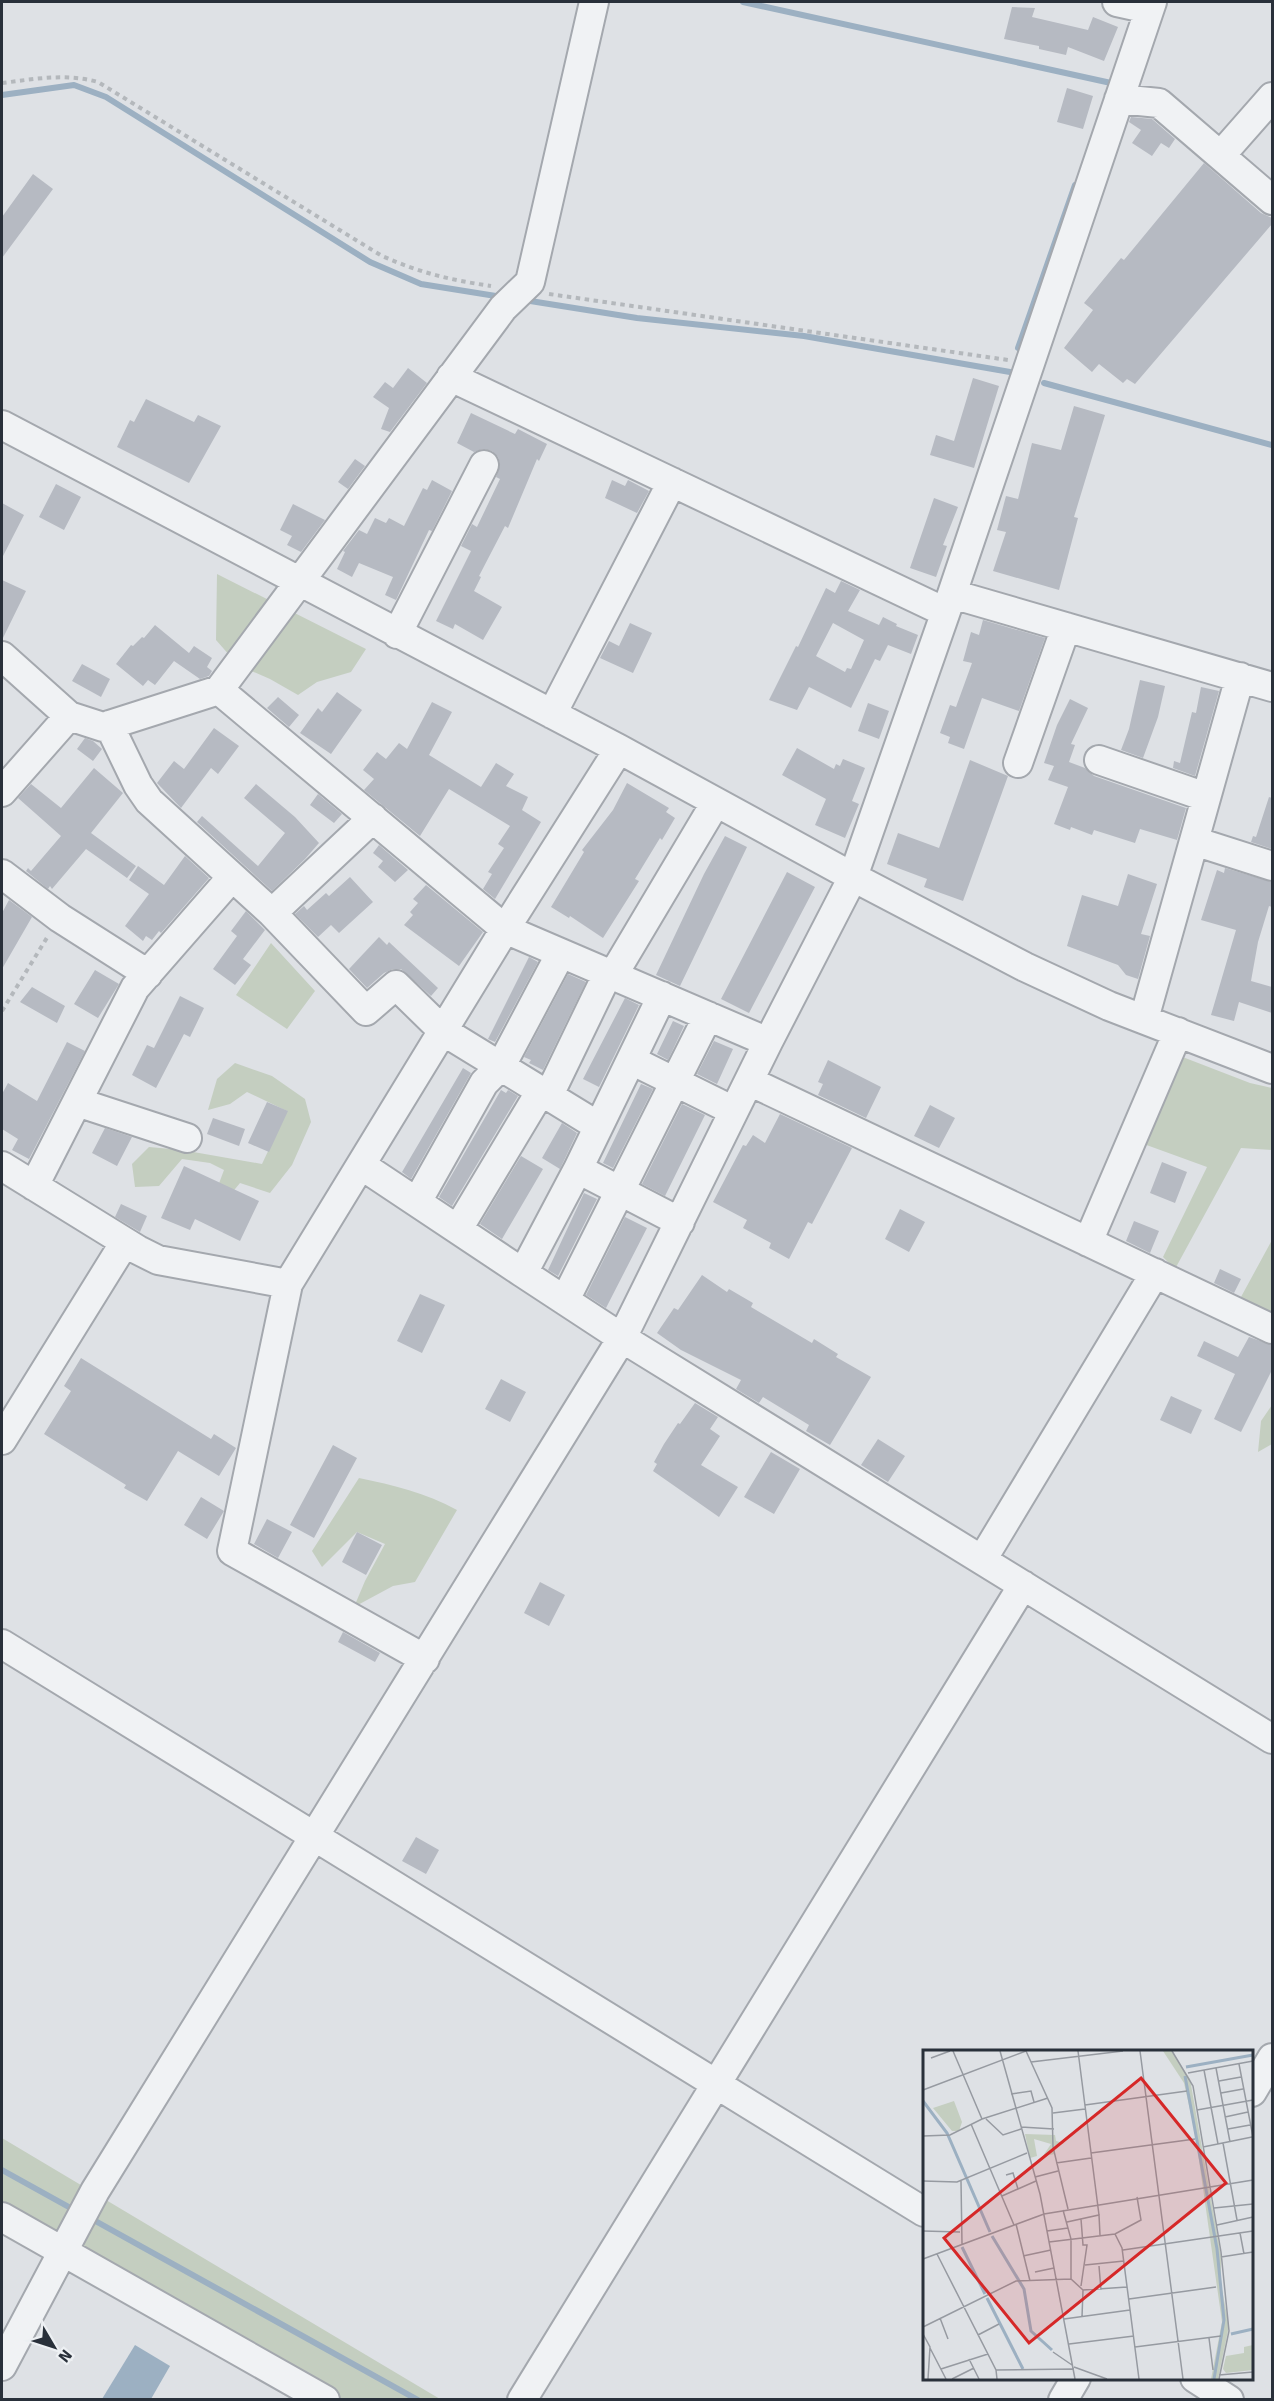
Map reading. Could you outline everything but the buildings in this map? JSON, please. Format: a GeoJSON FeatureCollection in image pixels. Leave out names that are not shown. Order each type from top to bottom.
{"type":"FeatureCollection","features":[{"type":"Feature","properties":{"kind":"street"},"geometry":{"type":"LineString","coordinates":[[2,656],[69,716],[103,728],[219,690],[502,308],[530,282],[594,2]]}},
{"type":"Feature","properties":{"kind":"street"},"geometry":{"type":"LineString","coordinates":[[2,2366],[95,2191],[622,1338],[768,1042],[853,877],[949,603],[1150,5],[1117,2]]}},
{"type":"Feature","properties":{"kind":"street"},"geometry":{"type":"LineString","coordinates":[[1221,155],[1272,97]]}},
{"type":"Feature","properties":{"kind":"street"},"geometry":{"type":"LineString","coordinates":[[1119,99],[1159,103],[1272,200]]}},
{"type":"Feature","properties":{"kind":"street"},"geometry":{"type":"LineString","coordinates":[[451,377],[672,482],[949,603],[1066,627],[1272,687]]}},
{"type":"Feature","properties":{"kind":"street"},"geometry":{"type":"LineString","coordinates":[[2,425],[619,749],[853,877],[1025,967],[1144,1019],[1272,1069]]}},
{"type":"Feature","properties":{"kind":"street"},"geometry":{"type":"LineString","coordinates":[[398,634],[484,465]]}},
{"type":"Feature","properties":{"kind":"street"},"geometry":{"type":"LineString","coordinates":[[552,714],[672,482]]}},
{"type":"Feature","properties":{"kind":"street"},"geometry":{"type":"LineString","coordinates":[[1018,763],[1066,627]]}},
{"type":"Feature","properties":{"kind":"street"},"geometry":{"type":"LineString","coordinates":[[1144,1019],[1240,677]]}},
{"type":"Feature","properties":{"kind":"street"},"geometry":{"type":"LineString","coordinates":[[219,690],[505,929],[768,1042]]}},
{"type":"Feature","properties":{"kind":"street"},"geometry":{"type":"LineString","coordinates":[[2,792],[69,716]]}},
{"type":"Feature","properties":{"kind":"street"},"geometry":{"type":"LineString","coordinates":[[109,725],[138,785],[149,801],[272,913],[366,1011],[396,985],[443,1030],[598,1126]]}},
{"type":"Feature","properties":{"kind":"street"},"geometry":{"type":"LineString","coordinates":[[425,1659],[232,1551],[288,1284],[505,929],[619,749]]}},
{"type":"Feature","properties":{"kind":"street"},"geometry":{"type":"LineString","coordinates":[[1099,760],[1206,797]]}},
{"type":"Feature","properties":{"kind":"street"},"geometry":{"type":"LineString","coordinates":[[458,1229],[536,1099],[549,1095],[610,974],[716,802]]}},
{"type":"Feature","properties":{"kind":"street"},"geometry":{"type":"LineString","coordinates":[[272,913],[373,818]]}},
{"type":"Feature","properties":{"kind":"street"},"geometry":{"type":"LineString","coordinates":[[1194,841],[1272,866]]}},
{"type":"Feature","properties":{"kind":"street"},"geometry":{"type":"LineString","coordinates":[[2,874],[60,918],[148,974]]}},
{"type":"Feature","properties":{"kind":"street"},"geometry":{"type":"LineString","coordinates":[[34,1186],[135,988],[232,877]]}},
{"type":"Feature","properties":{"kind":"street"},"geometry":{"type":"LineString","coordinates":[[417,1202],[484,1083],[501,1066],[561,953]]}},
{"type":"Feature","properties":{"kind":"street"},"geometry":{"type":"LineString","coordinates":[[523,1273],[578,1169],[662,996]]}},
{"type":"Feature","properties":{"kind":"street"},"geometry":{"type":"LineString","coordinates":[[565,1300],[708,1016]]}},
{"type":"Feature","properties":{"kind":"street"},"geometry":{"type":"LineString","coordinates":[[1088,1242],[1178,1032]]}},
{"type":"Feature","properties":{"kind":"street"},"geometry":{"type":"LineString","coordinates":[[631,1060],[734,1111]]}},
{"type":"Feature","properties":{"kind":"street"},"geometry":{"type":"LineString","coordinates":[[749,1081],[1272,1329]]}},
{"type":"Feature","properties":{"kind":"street"},"geometry":{"type":"LineString","coordinates":[[77,1102],[187,1138]]}},
{"type":"Feature","properties":{"kind":"street"},"geometry":{"type":"LineString","coordinates":[[361,1165],[622,1338],[1272,1739]]}},
{"type":"Feature","properties":{"kind":"street"},"geometry":{"type":"LineString","coordinates":[[2,1166],[158,1260],[288,1284]]}},
{"type":"Feature","properties":{"kind":"street"},"geometry":{"type":"LineString","coordinates":[[578,1169],[680,1222]]}},
{"type":"Feature","properties":{"kind":"street"},"geometry":{"type":"LineString","coordinates":[[2,1440],[125,1242]]}},
{"type":"Feature","properties":{"kind":"street"},"geometry":{"type":"LineString","coordinates":[[982,1560],[1155,1273]]}},
{"type":"Feature","properties":{"kind":"street"},"geometry":{"type":"LineString","coordinates":[[522,2400],[1023,1585]]}},
{"type":"Feature","properties":{"kind":"street"},"geometry":{"type":"LineString","coordinates":[[2,1644],[923,2211]]}},
{"type":"Feature","properties":{"kind":"street"},"geometry":{"type":"LineString","coordinates":[[1253,2089],[1272,2058]]}},
{"type":"Feature","properties":{"kind":"street"},"geometry":{"type":"LineString","coordinates":[[2,2217],[325,2400]]}},
{"type":"Feature","properties":{"kind":"street"},"geometry":{"type":"LineString","coordinates":[[1063,2400],[1075,2380]]}},
{"type":"Feature","properties":{"kind":"street"},"geometry":{"type":"LineString","coordinates":[[1197,2380],[1229,2400]]}},
{"type":"Feature","properties":{"kind":"path"},"geometry":{"type":"LineString","coordinates":[[2,83],[58,75],[78,76],[98,82],[382,256],[417,271],[451,280],[1029,363]]}},
{"type":"Feature","properties":{"kind":"path"},"geometry":{"type":"LineString","coordinates":[[2,1011],[60,918]]}},
{"type":"Feature","properties":{"kind":"green space"},"geometry":{"type":"Polygon","coordinates":[[[217,574],[366,649],[351,672],[317,682],[298,695],[238,665],[216,640],[217,574]]]}},
{"type":"Feature","properties":{"kind":"green space"},"geometry":{"type":"Polygon","coordinates":[[[271,943],[315,991],[287,1029],[236,995],[271,943]]]}},
{"type":"Feature","properties":{"kind":"green space"},"geometry":{"type":"Polygon","coordinates":[[[1180,1056],[1250,1083],[1272,1088],[1272,1150],[1241,1148],[1175,1269],[1163,1257],[1207,1167],[1141,1143],[1180,1056]]]}},
{"type":"Feature","properties":{"kind":"green space"},"geometry":{"type":"Polygon","coordinates":[[[235,1063],[272,1076],[305,1099],[311,1122],[292,1165],[270,1193],[240,1183],[216,1212],[208,1213],[224,1170],[210,1163],[182,1159],[159,1186],[135,1187],[132,1164],[149,1147],[182,1150],[262,1164],[287,1111],[247,1092],[230,1104],[208,1110],[217,1079],[235,1063]]]}},
{"type":"Feature","properties":{"kind":"green space"},"geometry":{"type":"Polygon","coordinates":[[[1272,1240],[1272,1330],[1229,1319],[1272,1240]]]}},
{"type":"Feature","properties":{"kind":"green space"},"geometry":{"type":"Polygon","coordinates":[[[1272,1405],[1272,1444],[1258,1452],[1261,1421],[1272,1405]]]}},
{"type":"Feature","properties":{"kind":"green space"},"geometry":{"type":"Polygon","coordinates":[[[359,1478],[409,1490],[457,1510],[415,1582],[393,1586],[354,1607],[385,1544],[357,1532],[322,1567],[312,1551],[359,1478]]]}},
{"type":"Feature","properties":{"kind":"green space"},"geometry":{"type":"Polygon","coordinates":[[[2,2138],[440,2399],[326,2399],[2,2218],[2,2138]]]}},
{"type":"Feature","properties":{"kind":"water"},"geometry":{"type":"Polygon","coordinates":[[[135,2345],[170,2366],[151,2399],[102,2399],[135,2345]]]}},
{"type":"Feature","properties":{"kind":"waterway"},"geometry":{"type":"LineString","coordinates":[[743,2],[1111,83]]}},
{"type":"Feature","properties":{"kind":"waterway"},"geometry":{"type":"LineString","coordinates":[[2,95],[74,85],[106,97],[370,262],[421,284],[502,297]]}},
{"type":"Feature","properties":{"kind":"waterway"},"geometry":{"type":"LineString","coordinates":[[1018,348],[1075,185]]}},
{"type":"Feature","properties":{"kind":"waterway"},"geometry":{"type":"LineString","coordinates":[[524,300],[637,318],[804,336],[1010,372]]}},
{"type":"Feature","properties":{"kind":"waterway"},"geometry":{"type":"LineString","coordinates":[[1044,383],[1272,445]]}},
{"type":"Feature","properties":{"kind":"waterway"},"geometry":{"type":"LineString","coordinates":[[2,2170],[76,2211]]}},
{"type":"Feature","properties":{"kind":"waterway"},"geometry":{"type":"LineString","coordinates":[[90,2218],[418,2400]]}}]}
